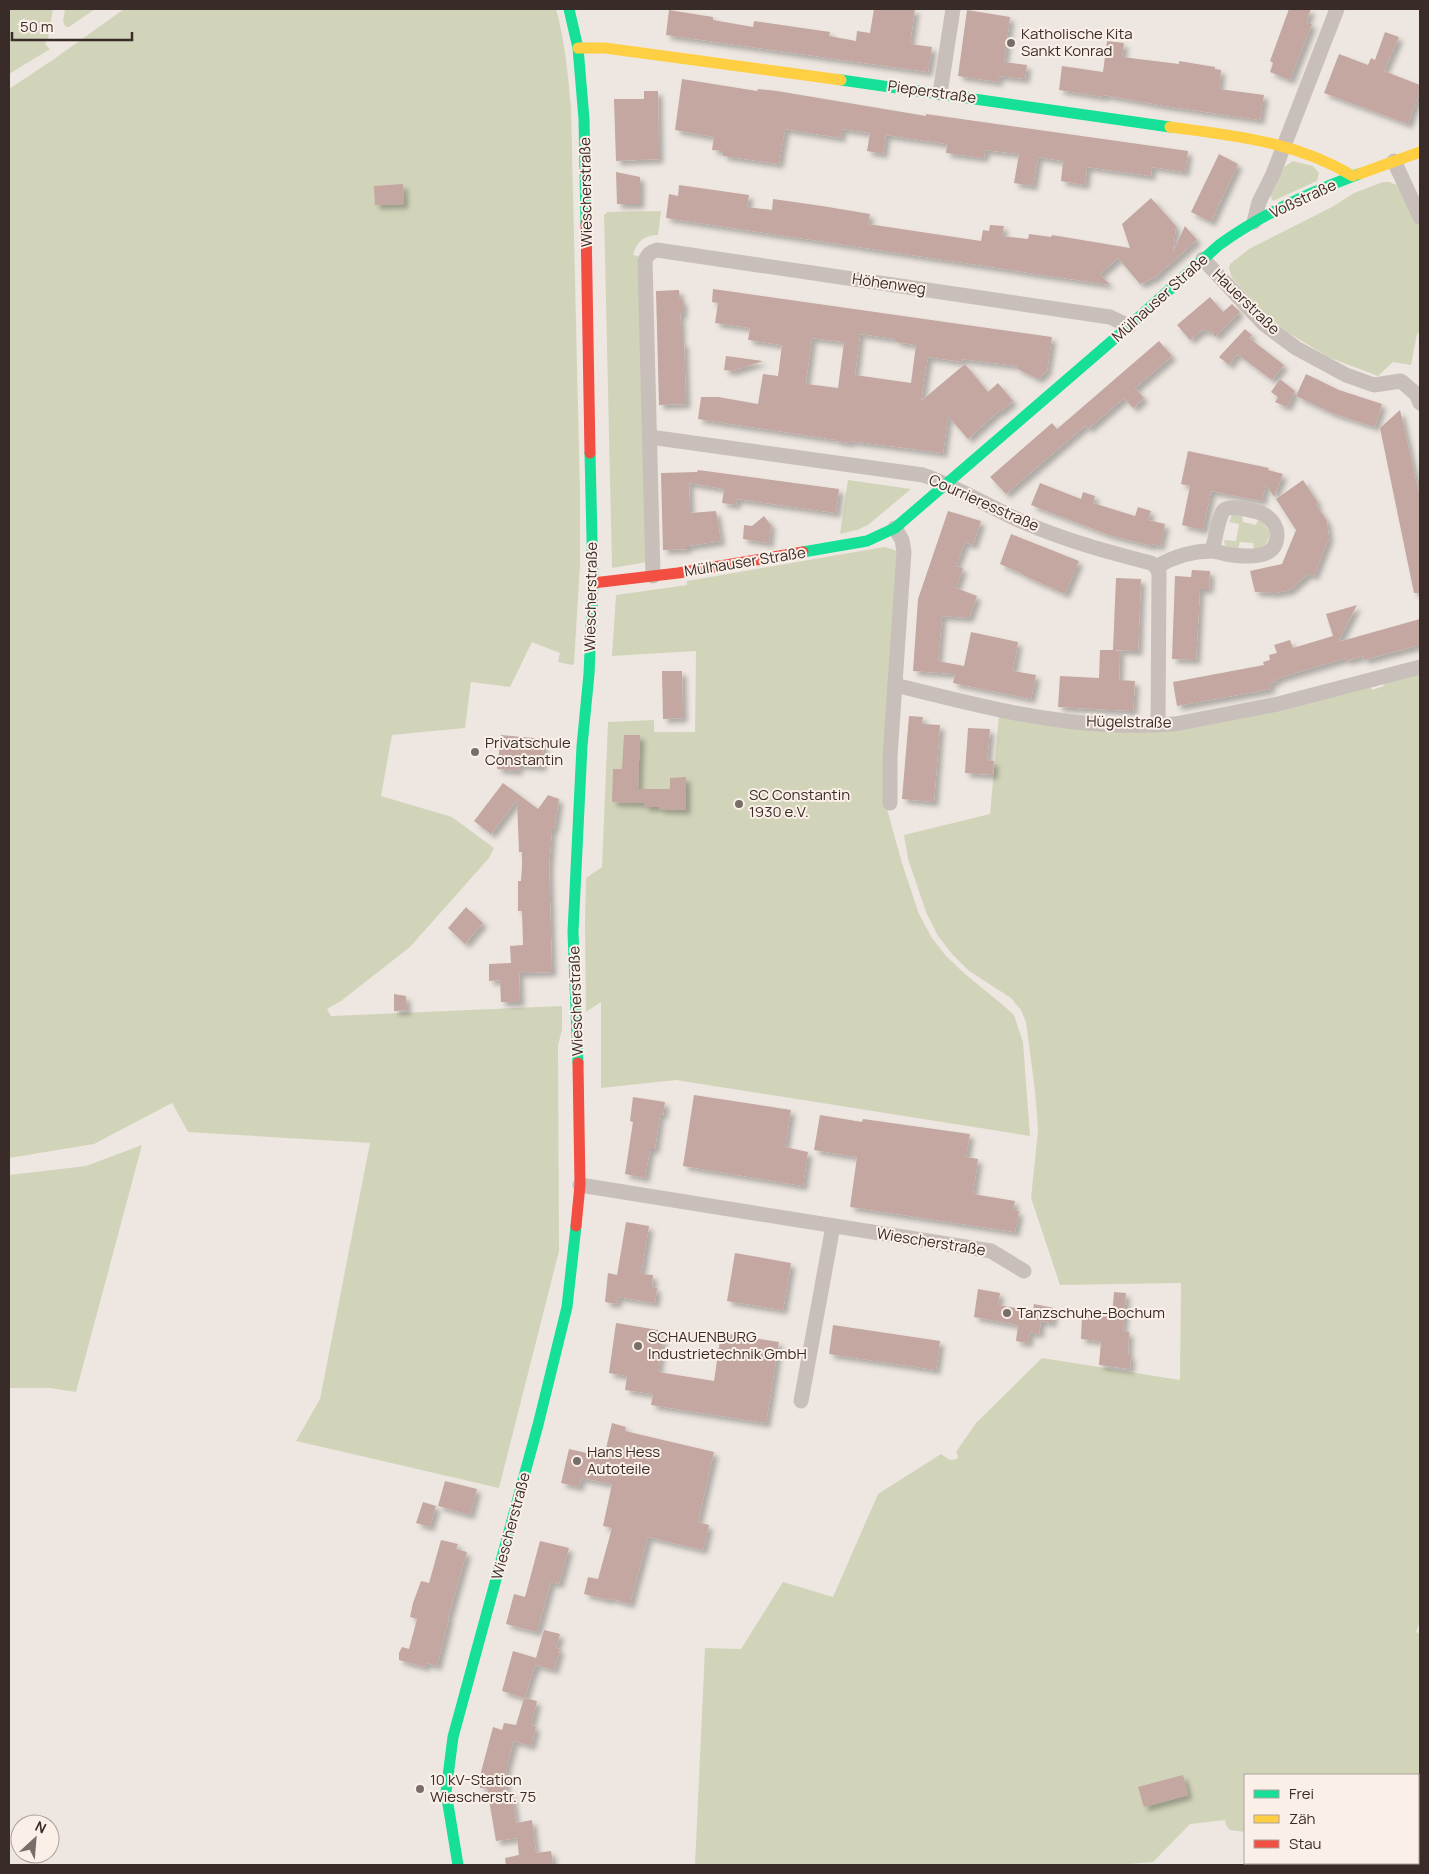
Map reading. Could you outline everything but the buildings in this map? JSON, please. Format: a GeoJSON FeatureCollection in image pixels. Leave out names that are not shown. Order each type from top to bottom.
{"type":"FeatureCollection","features":[{"type":"Feature","properties":{"kind":"main road","name":"Wiescherstraße"},"geometry":{"type":"LineString","coordinates":[[458,1865],[446,1792],[453,1736],[538,1425],[567,1307],[580,1185],[573,932],[582,746],[589,674],[592,583],[584,119],[578,48],[569,9]]}},
{"type":"Feature","properties":{"kind":"main road","name":"Pieperstraße"},"geometry":{"type":"LineString","coordinates":[[578,48],[604,48],[940,93],[1285,144]]}},
{"type":"Feature","properties":{"kind":"main road","name":"Voßstraße"},"geometry":{"type":"LineString","coordinates":[[1285,144],[1339,167],[1353,176]]}},
{"type":"Feature","properties":{"kind":"main road","name":"Voßstraße"},"geometry":{"type":"LineString","coordinates":[[1254,222],[1315,192],[1420,152]]}},
{"type":"Feature","properties":{"kind":"main road","name":"Mülhauser Straße"},"geometry":{"type":"LineString","coordinates":[[592,583],[653,576],[848,545],[867,541],[895,528],[1129,326],[1203,259],[1254,222]]}},
{"type":"Feature","properties":{"kind":"street"},"geometry":{"type":"LineString","coordinates":[[940,93],[952,9]]}},
{"type":"Feature","properties":{"kind":"street"},"geometry":{"type":"LineString","coordinates":[[1254,222],[1259,202],[1274,174],[1338,9]]}},
{"type":"Feature","properties":{"kind":"street"},"geometry":{"type":"LineString","coordinates":[[1394,161],[1420,217]]}},
{"type":"Feature","properties":{"kind":"street","name":"Höhenweg"},"geometry":{"type":"LineString","coordinates":[[650,437],[645,261],[649,254],[657,250],[1110,317],[1129,326]]}},
{"type":"Feature","properties":{"kind":"street","name":"Hauerstraße"},"geometry":{"type":"LineString","coordinates":[[1203,259],[1264,324],[1296,348],[1346,375],[1374,385],[1401,381],[1416,394],[1420,403]]}},
{"type":"Feature","properties":{"kind":"street"},"geometry":{"type":"LineString","coordinates":[[650,437],[653,576]]}},
{"type":"Feature","properties":{"kind":"street","name":"Courrieresstraße"},"geometry":{"type":"LineString","coordinates":[[650,437],[922,475],[947,484],[1024,522],[1062,538],[1151,563],[1156,567]]}},
{"type":"Feature","properties":{"kind":"street"},"geometry":{"type":"LineString","coordinates":[[890,803],[890,757],[904,552],[902,540],[895,528]]}},
{"type":"Feature","properties":{"kind":"street"},"geometry":{"type":"LineString","coordinates":[[1158,725],[1159,573],[1156,567],[1168,559],[1212,550]]}},
{"type":"Feature","properties":{"kind":"street","name":"Hügelstraße"},"geometry":{"type":"LineString","coordinates":[[895,685],[996,710],[1034,717],[1113,725],[1158,725],[1175,724],[1278,704],[1420,667]]}},
{"type":"Feature","properties":{"kind":"street","name":"Wiescherstraße"},"geometry":{"type":"LineString","coordinates":[[580,1185],[991,1251],[1024,1271]]}},
{"type":"Feature","properties":{"kind":"street"},"geometry":{"type":"LineString","coordinates":[[801,1401],[833,1226]]}},
{"type":"Feature","properties":{"kind":"green space"},"geometry":{"type":"Polygon","coordinates":[[[9,9],[53,9],[48,39],[45,44],[50,49],[9,74],[9,9]]]}},
{"type":"Feature","properties":{"kind":"green space"},"geometry":{"type":"Polygon","coordinates":[[[65,9],[95,9],[69,27],[66,27],[63,22],[65,9]]]}},
{"type":"Feature","properties":{"kind":"green space"},"geometry":{"type":"Polygon","coordinates":[[[124,9],[556,9],[566,58],[571,108],[580,494],[580,565],[574,664],[558,662],[560,653],[532,642],[510,687],[471,682],[465,728],[392,735],[381,796],[452,817],[494,848],[489,858],[410,947],[341,1001],[327,1009],[331,1016],[562,1006],[562,1030],[558,1045],[559,1251],[499,1488],[296,1441],[320,1399],[370,1143],[188,1132],[172,1103],[94,1144],[9,1158],[9,89],[124,9]]]}},
{"type":"Feature","properties":{"kind":"green space"},"geometry":{"type":"Polygon","coordinates":[[[1293,161],[1313,166],[1319,173],[1317,181],[1273,201],[1270,195],[1284,167],[1293,161]]]}},
{"type":"Feature","properties":{"kind":"green space"},"geometry":{"type":"Polygon","coordinates":[[[1383,182],[1397,185],[1403,191],[1420,224],[1420,333],[1417,334],[1411,365],[1393,362],[1378,376],[1328,357],[1287,332],[1261,310],[1232,278],[1229,268],[1230,264],[1249,249],[1332,207],[1354,193],[1383,182]]]}},
{"type":"Feature","properties":{"kind":"green space"},"geometry":{"type":"Polygon","coordinates":[[[661,211],[658,235],[649,236],[641,240],[636,246],[633,255],[638,256],[643,369],[647,562],[612,568],[604,214],[607,212],[661,211]]]}},
{"type":"Feature","properties":{"kind":"green space"},"geometry":{"type":"Polygon","coordinates":[[[848,480],[911,489],[868,525],[840,534],[848,480]]]}},
{"type":"Feature","properties":{"kind":"green space"},"geometry":{"type":"Polygon","coordinates":[[[1232,515],[1242,515],[1243,522],[1256,525],[1258,520],[1262,521],[1269,531],[1269,538],[1266,543],[1254,549],[1253,543],[1240,542],[1238,549],[1225,546],[1224,540],[1236,541],[1239,524],[1229,522],[1232,515]]]}},
{"type":"Feature","properties":{"kind":"green space"},"geometry":{"type":"Polygon","coordinates":[[[884,547],[895,550],[898,554],[887,809],[919,914],[932,938],[946,956],[965,974],[1014,1015],[1023,1042],[1030,1136],[676,1080],[601,1088],[601,1002],[586,1012],[585,924],[586,878],[602,867],[608,722],[654,720],[654,732],[695,732],[696,651],[612,656],[616,595],[687,585],[687,581],[884,547]]]}},
{"type":"Feature","properties":{"kind":"green space"},"geometry":{"type":"Polygon","coordinates":[[[1420,671],[1420,1621],[1416,1632],[1420,1634],[1420,1859],[1419,1774],[1244,1774],[1244,1832],[1230,1830],[1225,1820],[1190,1824],[1153,1862],[1116,1865],[695,1865],[705,1648],[741,1649],[783,1582],[833,1597],[878,1494],[941,1454],[950,1460],[957,1459],[956,1452],[976,1423],[1042,1358],[1180,1380],[1181,1283],[1060,1285],[1031,1198],[1038,1130],[1026,1022],[1021,1010],[1011,998],[969,971],[938,936],[926,912],[908,859],[904,835],[990,814],[999,716],[1116,730],[1370,683],[1372,690],[1384,686],[1382,679],[1420,671]]]}},
{"type":"Feature","properties":{"kind":"green space"},"geometry":{"type":"Polygon","coordinates":[[[142,1145],[76,1392],[50,1388],[9,1388],[9,1175],[86,1166],[142,1145]]]}},
{"type":"Feature","properties":{"kind":"traffic: fast"},"geometry":{"type":"LineString","coordinates":[[569,9],[578,48],[584,119],[586,224]]}},
{"type":"Feature","properties":{"kind":"traffic: fast"},"geometry":{"type":"LineString","coordinates":[[841,80],[1170,127]]}},
{"type":"Feature","properties":{"kind":"traffic: fast"},"geometry":{"type":"LineString","coordinates":[[803,552],[867,541],[895,528],[1128,327],[1219,245],[1252,223],[1287,205],[1322,188],[1359,174]]}},
{"type":"Feature","properties":{"kind":"traffic: fast"},"geometry":{"type":"LineString","coordinates":[[578,1063],[573,932],[582,746],[589,674],[593,583],[590,453]]}},
{"type":"Feature","properties":{"kind":"traffic: fast"},"geometry":{"type":"LineString","coordinates":[[458,1865],[446,1792],[453,1737],[538,1425],[567,1307],[576,1226]]}},
{"type":"Feature","properties":{"kind":"traffic: slow"},"geometry":{"type":"LineString","coordinates":[[578,48],[605,48],[841,80]]}},
{"type":"Feature","properties":{"kind":"traffic: slow"},"geometry":{"type":"LineString","coordinates":[[1170,127],[1241,137],[1287,147],[1331,164],[1353,176]]}},
{"type":"Feature","properties":{"kind":"traffic: slow"},"geometry":{"type":"LineString","coordinates":[[1359,174],[1420,152]]}},
{"type":"Feature","properties":{"kind":"traffic: jam"},"geometry":{"type":"LineString","coordinates":[[586,224],[590,453]]}},
{"type":"Feature","properties":{"kind":"traffic: jam"},"geometry":{"type":"LineString","coordinates":[[593,583],[678,573],[803,552]]}},
{"type":"Feature","properties":{"kind":"traffic: jam"},"geometry":{"type":"LineString","coordinates":[[576,1226],[580,1185],[578,1063]]}},
{"type":"Feature","properties":{"kind":"place","name":"Katholische Kita Sankt Konrad"},"geometry":{"type":"Point","coordinates":[1011,43]}},
{"type":"Feature","properties":{"kind":"place","name":"Privatschule Constantin"},"geometry":{"type":"Point","coordinates":[475,752]}},
{"type":"Feature","properties":{"kind":"place","name":"SC Constantin 1930 e.V."},"geometry":{"type":"Point","coordinates":[739,804]}},
{"type":"Feature","properties":{"kind":"place","name":"Tanzschuhe-Bochum"},"geometry":{"type":"Point","coordinates":[1007,1313]}},
{"type":"Feature","properties":{"kind":"place","name":"SCHAUENBURG Industrietechnik GmbH"},"geometry":{"type":"Point","coordinates":[638,1346]}},
{"type":"Feature","properties":{"kind":"place","name":"Hans Hess Autoteile"},"geometry":{"type":"Point","coordinates":[577,1461]}},
{"type":"Feature","properties":{"kind":"place","name":"10 kV-Station Wiescherstr. 75"},"geometry":{"type":"Point","coordinates":[420,1789]}}]}
